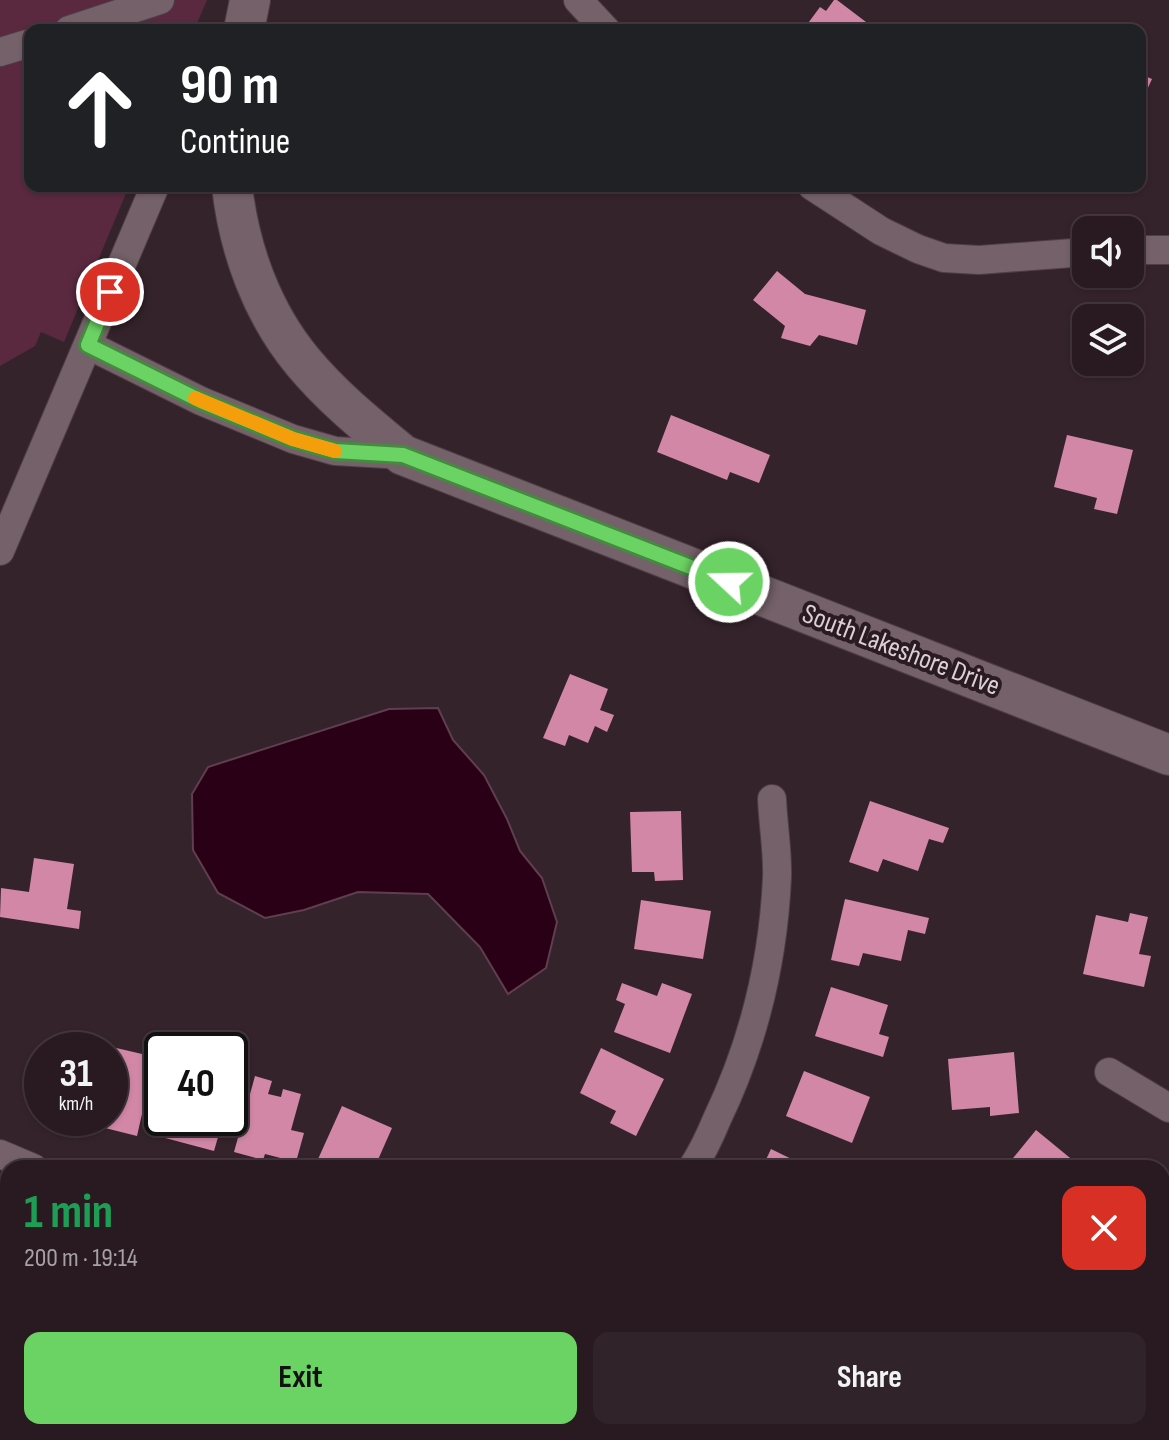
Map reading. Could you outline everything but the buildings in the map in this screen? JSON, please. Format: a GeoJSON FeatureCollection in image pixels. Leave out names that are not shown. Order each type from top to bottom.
{"type":"FeatureCollection","features":[{"type":"Feature","properties":{"kind":"street"},"geometry":{"type":"LineString","coordinates":[[87,24],[160,0]]}},
{"type":"Feature","properties":{"kind":"street"},"geometry":{"type":"LineString","coordinates":[[233,24],[248,0]]}},
{"type":"Feature","properties":{"kind":"street"},"geometry":{"type":"LineString","coordinates":[[245,24],[248,0]]}},
{"type":"Feature","properties":{"kind":"street"},"geometry":{"type":"LineString","coordinates":[[578,0],[600,24]]}},
{"type":"Feature","properties":{"kind":"street"},"geometry":{"type":"LineString","coordinates":[[0,52],[24,45]]}},
{"type":"Feature","properties":{"kind":"street"},"geometry":{"type":"LineString","coordinates":[[0,551],[152,192]]}},
{"type":"Feature","properties":{"kind":"street","name":"South Lakeshore Drive"},"geometry":{"type":"LineString","coordinates":[[233,192],[235,213],[249,263],[272,317],[303,362],[329,390],[403,455],[1169,755]]}},
{"type":"Feature","properties":{"kind":"street"},"geometry":{"type":"LineString","coordinates":[[821,192],[881,231],[944,258],[979,260],[1072,253]]}},
{"type":"Feature","properties":{"kind":"street"},"geometry":{"type":"LineString","coordinates":[[1144,250],[1169,250]]}},
{"type":"Feature","properties":{"kind":"street"},"geometry":{"type":"LineString","coordinates":[[88,345],[201,401],[293,439],[335,451],[403,455]]}},
{"type":"Feature","properties":{"kind":"street"},"geometry":{"type":"LineString","coordinates":[[697,1160],[736,1079],[759,1009],[771,945],[777,875],[772,799]]}},
{"type":"Feature","properties":{"kind":"street"},"geometry":{"type":"LineString","coordinates":[[1109,1072],[1169,1108]]}},
{"type":"Feature","properties":{"kind":"shaded area"},"geometry":{"type":"Polygon","coordinates":[[[0,0],[207,0],[197,24],[24,24],[24,192],[126,192],[64,342],[41,332],[35,346],[0,366],[0,0]]]}},
{"type":"Feature","properties":{"kind":"shaded area"},"geometry":{"type":"Polygon","coordinates":[[[438,708],[453,740],[484,775],[520,851],[542,878],[557,922],[546,968],[508,994],[480,947],[428,894],[358,892],[304,910],[265,918],[218,893],[193,850],[192,794],[208,767],[389,709],[438,708]]]}},
{"type":"Feature","properties":{"kind":"slow traffic"},"geometry":{"type":"LineString","coordinates":[[195,398],[293,439],[335,451]]}},
{"type":"Feature","properties":{"kind":"route"},"geometry":{"type":"LineString","coordinates":[[110,292],[88,345],[201,401],[293,439],[335,451],[403,455],[729,582]]}}]}
